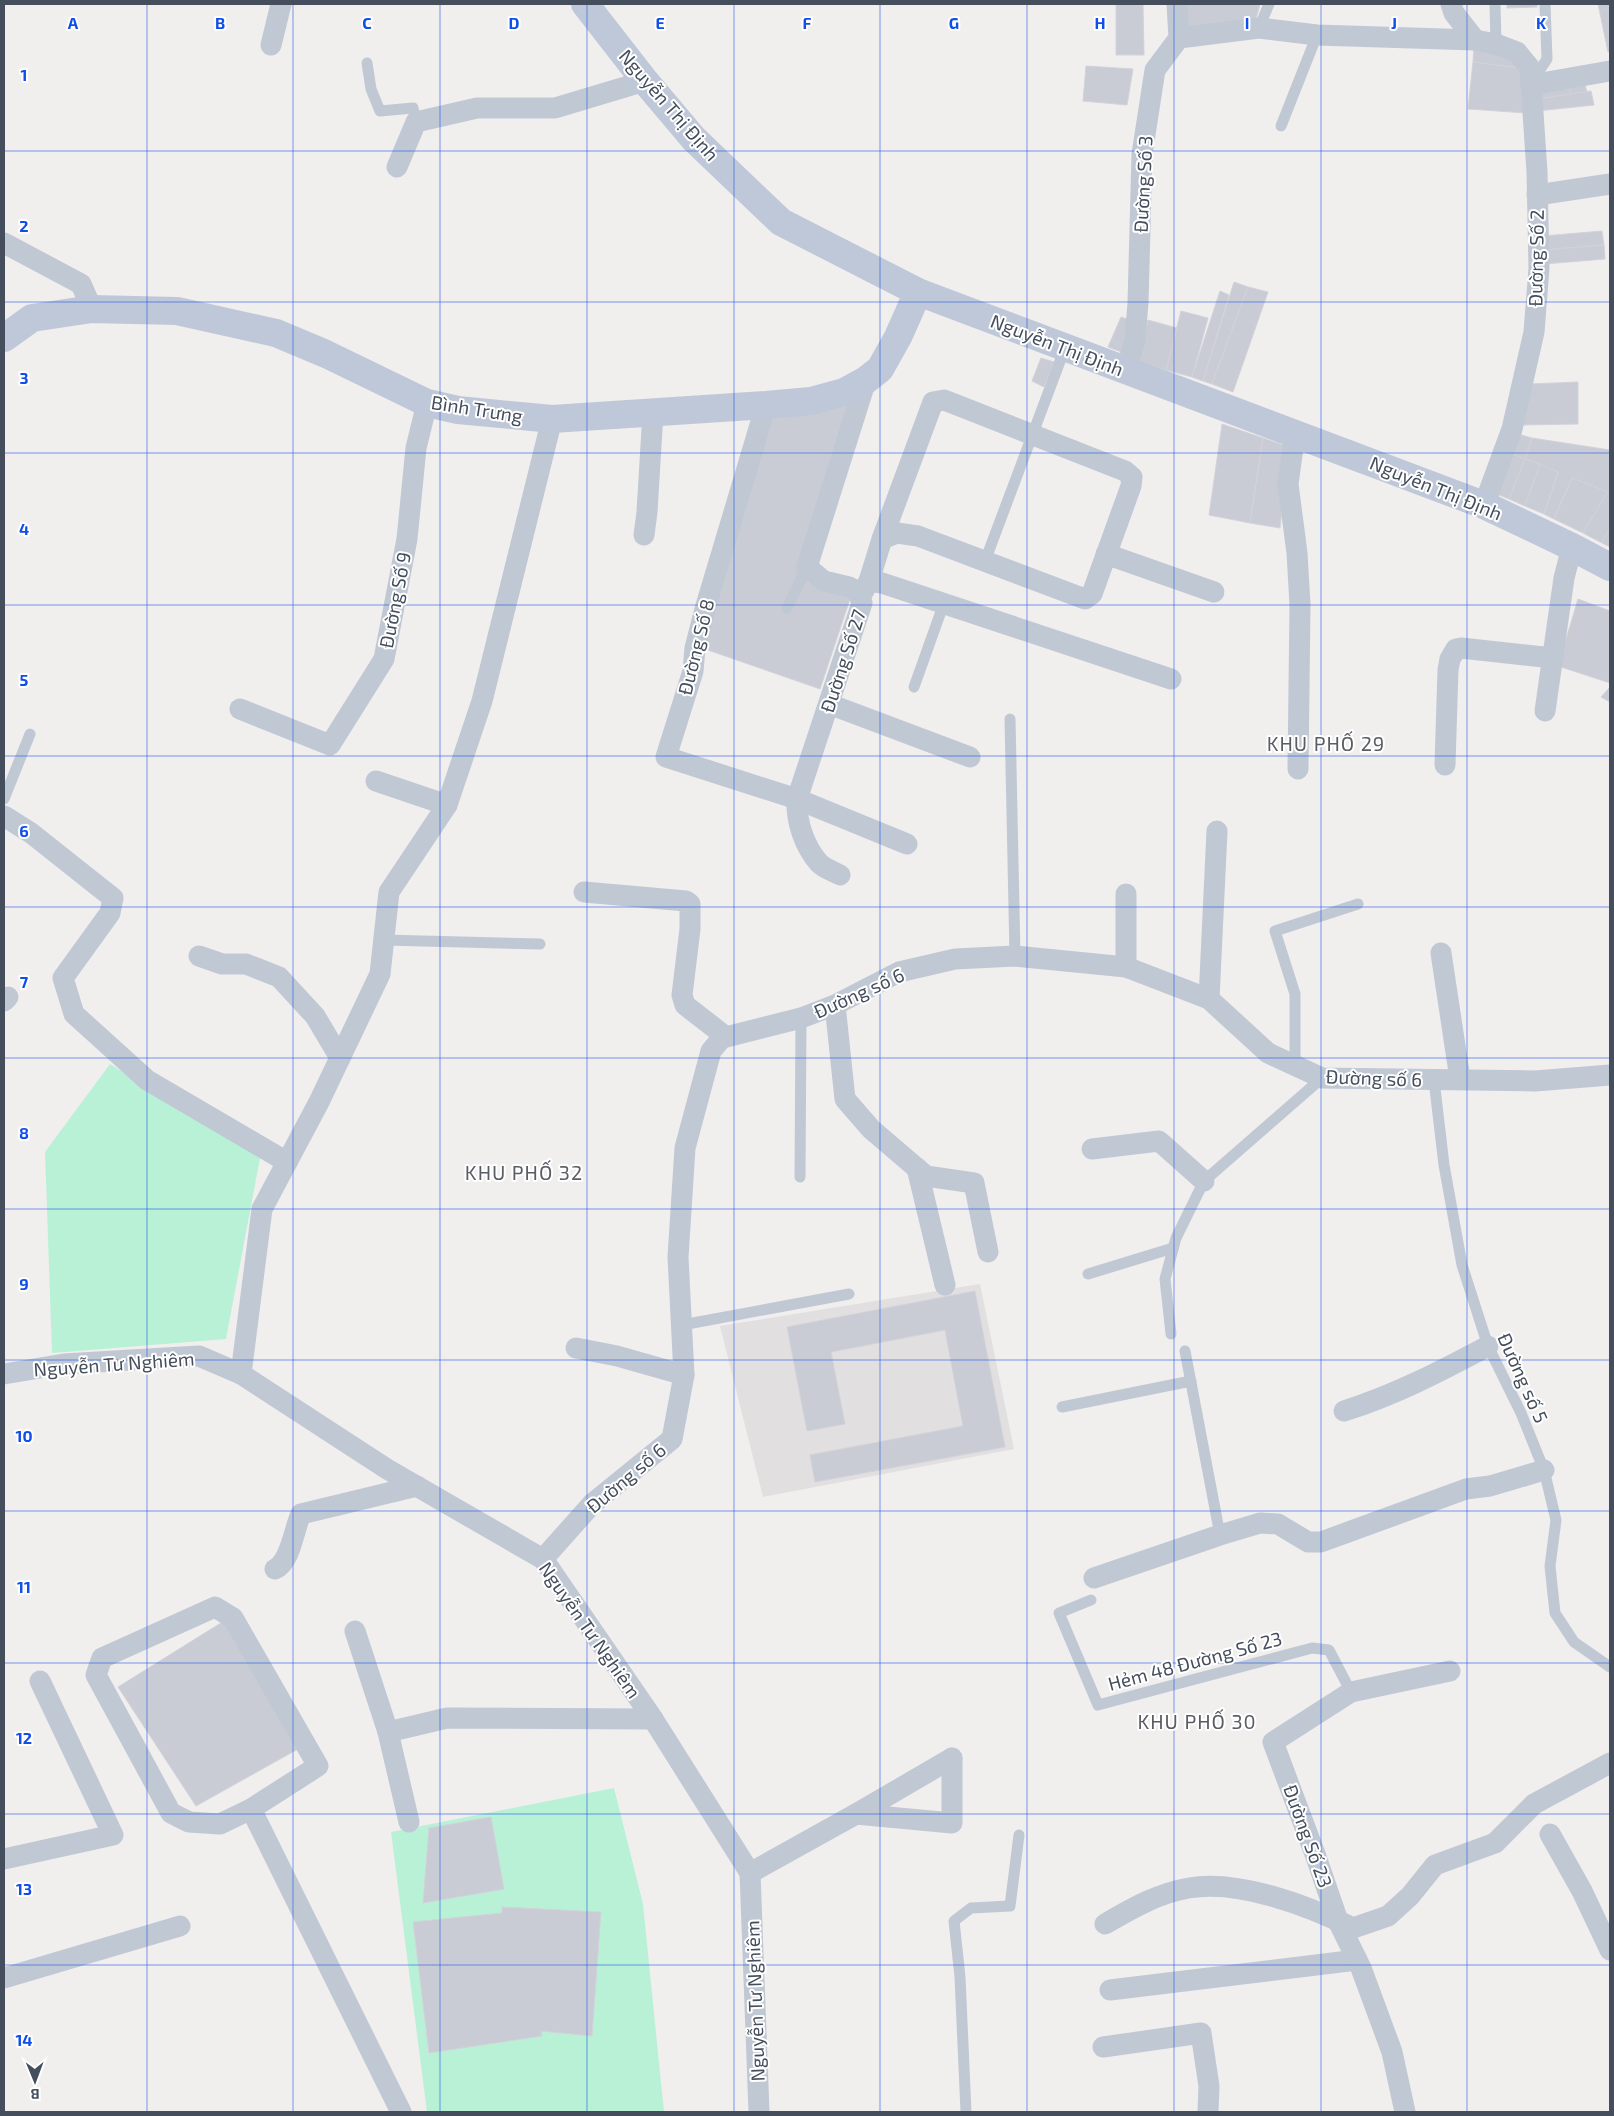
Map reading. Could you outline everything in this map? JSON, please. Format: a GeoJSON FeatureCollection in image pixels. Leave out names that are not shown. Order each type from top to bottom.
{"type":"FeatureCollection","features":[{"type":"Feature","properties":{"kind":"main road","name":"Nguyễn Thị Định"},"geometry":{"type":"LineString","coordinates":[[586,4],[645,81],[694,139],[781,222],[918,292],[1484,505],[1572,546],[1610,567]]}},
{"type":"Feature","properties":{"kind":"main road","name":"Bình Trưng"},"geometry":{"type":"LineString","coordinates":[[4,338],[32,318],[92,309],[177,311],[276,334],[326,354],[427,403],[458,410],[552,419],[766,406],[811,401],[844,392],[866,380],[880,369],[898,337],[918,292]]}},
{"type":"Feature","properties":{"kind":"street"},"geometry":{"type":"LineString","coordinates":[[270,45],[281,4]]}},
{"type":"Feature","properties":{"kind":"street"},"geometry":{"type":"LineString","coordinates":[[1177,4],[1179,38]]}},
{"type":"Feature","properties":{"kind":"street"},"geometry":{"type":"LineString","coordinates":[[1451,4],[1454,13],[1475,40]]}},
{"type":"Feature","properties":{"kind":"street","name":"Đường Số 2"},"geometry":{"type":"LineString","coordinates":[[1179,38],[1258,28],[1317,35],[1475,40],[1496,44],[1517,52],[1530,68],[1539,268],[1534,332],[1512,429],[1484,505]]}},
{"type":"Feature","properties":{"kind":"street","name":"Đường Số 3"},"geometry":{"type":"LineString","coordinates":[[1126,371],[1136,330],[1142,154],[1155,70],[1179,38]]}},
{"type":"Feature","properties":{"kind":"street"},"geometry":{"type":"LineString","coordinates":[[1530,85],[1610,71]]}},
{"type":"Feature","properties":{"kind":"street"},"geometry":{"type":"LineString","coordinates":[[397,167],[416,122],[476,108],[554,108],[645,81]]}},
{"type":"Feature","properties":{"kind":"street"},"geometry":{"type":"LineString","coordinates":[[1537,195],[1610,184]]}},
{"type":"Feature","properties":{"kind":"street"},"geometry":{"type":"LineString","coordinates":[[4,243],[80,284],[92,309]]}},
{"type":"Feature","properties":{"kind":"street"},"geometry":{"type":"LineString","coordinates":[[807,567],[866,380]]}},
{"type":"Feature","properties":{"kind":"street"},"geometry":{"type":"LineString","coordinates":[[882,539],[897,534],[918,536],[1085,599],[1092,594],[1131,486],[1132,477],[1126,471],[1032,436],[944,400],[933,402],[882,539],[865,589],[944,603],[1172,679]]}},
{"type":"Feature","properties":{"kind":"street","name":"Đường Số 9"},"geometry":{"type":"LineString","coordinates":[[240,709],[330,745],[384,659],[407,539],[416,448],[427,403]]}},
{"type":"Feature","properties":{"kind":"street","name":"Đường Số 8"},"geometry":{"type":"LineString","coordinates":[[766,406],[705,610],[695,648],[693,671],[666,756],[797,799]]}},
{"type":"Feature","properties":{"kind":"street"},"geometry":{"type":"LineString","coordinates":[[644,535],[653,412]]}},
{"type":"Feature","properties":{"kind":"street"},"geometry":{"type":"LineString","coordinates":[[241,1374],[262,1209],[288,1162],[380,974],[389,892],[447,805],[482,701],[552,419]]}},
{"type":"Feature","properties":{"kind":"street"},"geometry":{"type":"LineString","coordinates":[[1295,433],[1288,484],[1298,553],[1300,605],[1298,769]]}},
{"type":"Feature","properties":{"kind":"street"},"geometry":{"type":"LineString","coordinates":[[1545,711],[1564,578],[1572,546]]}},
{"type":"Feature","properties":{"kind":"street"},"geometry":{"type":"LineString","coordinates":[[1106,554],[1214,592]]}},
{"type":"Feature","properties":{"kind":"street","name":"Đường Số 27"},"geometry":{"type":"LineString","coordinates":[[807,567],[824,581],[849,587],[858,592],[865,589]]}},
{"type":"Feature","properties":{"kind":"street","name":"Đường Số 27"},"geometry":{"type":"LineString","coordinates":[[797,799],[865,589]]}},
{"type":"Feature","properties":{"kind":"street"},"geometry":{"type":"LineString","coordinates":[[1445,765],[1448,670],[1450,659],[1456,649],[1553,658]]}},
{"type":"Feature","properties":{"kind":"street"},"geometry":{"type":"LineString","coordinates":[[829,704],[970,757]]}},
{"type":"Feature","properties":{"kind":"street"},"geometry":{"type":"LineString","coordinates":[[376,781],[447,805]]}},
{"type":"Feature","properties":{"kind":"street"},"geometry":{"type":"LineString","coordinates":[[840,875],[819,863],[808,846],[796,814],[797,799],[907,844]]}},
{"type":"Feature","properties":{"kind":"street"},"geometry":{"type":"LineString","coordinates":[[4,816],[31,833],[113,898],[110,913],[64,978],[74,1014],[147,1080],[288,1162]]}},
{"type":"Feature","properties":{"kind":"street"},"geometry":{"type":"LineString","coordinates":[[1209,1000],[1216,831]]}},
{"type":"Feature","properties":{"kind":"street"},"geometry":{"type":"LineString","coordinates":[[584,892],[686,901],[690,904],[683,999],[686,1005],[721,1033],[722,1038]]}},
{"type":"Feature","properties":{"kind":"street"},"geometry":{"type":"LineString","coordinates":[[1126,894],[1126,966]]}},
{"type":"Feature","properties":{"kind":"street"},"geometry":{"type":"LineString","coordinates":[[1441,953],[1460,1079]]}},
{"type":"Feature","properties":{"kind":"street"},"geometry":{"type":"LineString","coordinates":[[199,956],[222,964],[246,964],[279,977],[315,1016],[340,1058]]}},
{"type":"Feature","properties":{"kind":"street","name":"Đường số 6"},"geometry":{"type":"LineString","coordinates":[[543,1560],[592,1504],[672,1439],[684,1375],[678,1257],[685,1148],[710,1051],[722,1038],[801,1018],[835,1005],[898,972],[955,959],[1016,956],[1126,966],[1209,1000],[1268,1053],[1322,1078],[1535,1080],[1610,1075]]}},
{"type":"Feature","properties":{"kind":"street"},"geometry":{"type":"LineString","coordinates":[[835,1005],[845,1099],[871,1130],[926,1176],[974,1183],[988,1252]]}},
{"type":"Feature","properties":{"kind":"street"},"geometry":{"type":"LineString","coordinates":[[1092,1150],[1160,1142],[1204,1181]]}},
{"type":"Feature","properties":{"kind":"street"},"geometry":{"type":"LineString","coordinates":[[916,1168],[945,1285]]}},
{"type":"Feature","properties":{"kind":"street"},"geometry":{"type":"LineString","coordinates":[[1344,1411],[1372,1402],[1430,1377],[1488,1346]]}},
{"type":"Feature","properties":{"kind":"street"},"geometry":{"type":"LineString","coordinates":[[576,1348],[617,1356],[684,1375]]}},
{"type":"Feature","properties":{"kind":"street","name":"Nguyễn Tư Nghiêm"},"geometry":{"type":"LineString","coordinates":[[4,1374],[64,1364],[199,1356],[241,1374],[417,1486],[543,1560],[653,1719],[750,1873],[759,2112]]}},
{"type":"Feature","properties":{"kind":"street"},"geometry":{"type":"LineString","coordinates":[[1094,1578],[1260,1523],[1270,1522],[1278,1524],[1308,1542],[1321,1542],[1466,1489],[1490,1486],[1544,1470]]}},
{"type":"Feature","properties":{"kind":"street"},"geometry":{"type":"LineString","coordinates":[[276,1569],[280,1567],[285,1559],[301,1514],[417,1486]]}},
{"type":"Feature","properties":{"kind":"street"},"geometry":{"type":"LineString","coordinates":[[215,1608],[233,1618],[318,1766],[251,1810],[220,1824],[189,1822],[171,1814],[96,1675],[102,1658],[215,1608]]}},
{"type":"Feature","properties":{"kind":"street"},"geometry":{"type":"LineString","coordinates":[[354,1631],[388,1732],[409,1822]]}},
{"type":"Feature","properties":{"kind":"street","name":"Đường Số 23"},"geometry":{"type":"LineString","coordinates":[[1405,2112],[1392,2052],[1357,1960],[1338,1921],[1273,1742],[1351,1692],[1450,1671]]}},
{"type":"Feature","properties":{"kind":"street"},"geometry":{"type":"LineString","coordinates":[[4,1859],[113,1835],[40,1681]]}},
{"type":"Feature","properties":{"kind":"street"},"geometry":{"type":"LineString","coordinates":[[388,1732],[447,1718],[653,1719]]}},
{"type":"Feature","properties":{"kind":"street"},"geometry":{"type":"LineString","coordinates":[[750,1873],[952,1758],[952,1824],[856,1814]]}},
{"type":"Feature","properties":{"kind":"street"},"geometry":{"type":"LineString","coordinates":[[1105,1924],[1146,1901],[1189,1888],[1236,1888],[1288,1901],[1353,1928],[1388,1916],[1410,1896],[1435,1865],[1495,1843],[1534,1804],[1610,1763]]}},
{"type":"Feature","properties":{"kind":"street"},"geometry":{"type":"LineString","coordinates":[[251,1810],[401,2112]]}},
{"type":"Feature","properties":{"kind":"street"},"geometry":{"type":"LineString","coordinates":[[1550,1834],[1582,1891],[1610,1950]]}},
{"type":"Feature","properties":{"kind":"street"},"geometry":{"type":"LineString","coordinates":[[4,1978],[180,1926]]}},
{"type":"Feature","properties":{"kind":"street"},"geometry":{"type":"LineString","coordinates":[[1110,1990],[1357,1960]]}},
{"type":"Feature","properties":{"kind":"street"},"geometry":{"type":"LineString","coordinates":[[1103,2047],[1201,2032],[1209,2086],[1208,2112]]}},
{"type":"Feature","properties":{"kind":"lane"},"geometry":{"type":"LineString","coordinates":[[1258,28],[1269,4]]}},
{"type":"Feature","properties":{"kind":"lane"},"geometry":{"type":"LineString","coordinates":[[1496,4],[1496,44]]}},
{"type":"Feature","properties":{"kind":"lane"},"geometry":{"type":"LineString","coordinates":[[1530,85],[1547,59],[1545,4]]}},
{"type":"Feature","properties":{"kind":"lane"},"geometry":{"type":"LineString","coordinates":[[1281,126],[1317,35]]}},
{"type":"Feature","properties":{"kind":"lane"},"geometry":{"type":"LineString","coordinates":[[367,63],[371,88],[380,111],[413,108],[416,122]]}},
{"type":"Feature","properties":{"kind":"lane"},"geometry":{"type":"LineString","coordinates":[[985,561],[1065,348]]}},
{"type":"Feature","properties":{"kind":"lane"},"geometry":{"type":"LineString","coordinates":[[787,608],[807,567]]}},
{"type":"Feature","properties":{"kind":"lane"},"geometry":{"type":"LineString","coordinates":[[914,687],[944,603]]}},
{"type":"Feature","properties":{"kind":"lane"},"geometry":{"type":"LineString","coordinates":[[1010,719],[1016,956]]}},
{"type":"Feature","properties":{"kind":"lane"},"geometry":{"type":"LineString","coordinates":[[4,799],[30,734]]}},
{"type":"Feature","properties":{"kind":"lane"},"geometry":{"type":"LineString","coordinates":[[1295,1066],[1296,994],[1275,931],[1358,904]]}},
{"type":"Feature","properties":{"kind":"lane"},"geometry":{"type":"LineString","coordinates":[[384,940],[540,944]]}},
{"type":"Feature","properties":{"kind":"lane"},"geometry":{"type":"LineString","coordinates":[[800,1177],[801,1018]]}},
{"type":"Feature","properties":{"kind":"lane"},"geometry":{"type":"LineString","coordinates":[[1171,1334],[1165,1278],[1173,1248],[1204,1181],[1322,1078]]}},
{"type":"Feature","properties":{"kind":"lane","name":"Đường số 5"},"geometry":{"type":"LineString","coordinates":[[1434,1080],[1444,1165],[1462,1265],[1488,1346],[1521,1413],[1544,1470],[1556,1520],[1550,1566],[1554,1613],[1574,1642],[1610,1667]]}},
{"type":"Feature","properties":{"kind":"lane"},"geometry":{"type":"LineString","coordinates":[[1088,1274],[1173,1248]]}},
{"type":"Feature","properties":{"kind":"lane"},"geometry":{"type":"LineString","coordinates":[[682,1325],[849,1294]]}},
{"type":"Feature","properties":{"kind":"lane"},"geometry":{"type":"LineString","coordinates":[[1185,1351],[1220,1535]]}},
{"type":"Feature","properties":{"kind":"lane"},"geometry":{"type":"LineString","coordinates":[[1062,1407],[1190,1380]]}},
{"type":"Feature","properties":{"kind":"lane","name":"Hẻm 48 Đường Số 23"},"geometry":{"type":"LineString","coordinates":[[1091,1600],[1059,1613],[1098,1705],[1312,1648],[1329,1650],[1351,1692]]}},
{"type":"Feature","properties":{"kind":"lane"},"geometry":{"type":"LineString","coordinates":[[966,2112],[960,1976],[954,1921],[970,1908],[1010,1906],[1019,1835]]}},
{"type":"Feature","properties":{"kind":"shaded area"},"geometry":{"type":"Polygon","coordinates":[[[980,1284],[1014,1449],[763,1497],[720,1326],[980,1284]]]}},
{"type":"Feature","properties":{"kind":"green space"},"geometry":{"type":"Polygon","coordinates":[[[110,1064],[260,1158],[226,1339],[52,1353],[45,1152],[110,1064]]]}},
{"type":"Feature","properties":{"kind":"green space"},"geometry":{"type":"Polygon","coordinates":[[[614,1788],[643,1904],[664,2112],[427,2112],[391,1832],[614,1788]]]}},
{"type":"Feature","properties":{"kind":"building"},"geometry":{"type":"Polygon","coordinates":[[[1116,4],[1143,4],[1144,55],[1116,55],[1116,4]]]}},
{"type":"Feature","properties":{"kind":"building"},"geometry":{"type":"Polygon","coordinates":[[[1183,4],[1260,4],[1256,19],[1184,28],[1183,4]]]}},
{"type":"Feature","properties":{"kind":"building"},"geometry":{"type":"Polygon","coordinates":[[[1507,4],[1537,4],[1537,7],[1507,8],[1507,4]]]}},
{"type":"Feature","properties":{"kind":"building"},"geometry":{"type":"Polygon","coordinates":[[[1598,4],[1610,4],[1610,51],[1608,52],[1598,4]]]}},
{"type":"Feature","properties":{"kind":"building"},"geometry":{"type":"Polygon","coordinates":[[[1474,45],[1505,52],[1520,68],[1473,62],[1474,45]]]}},
{"type":"Feature","properties":{"kind":"building"},"geometry":{"type":"Polygon","coordinates":[[[1473,62],[1520,68],[1526,113],[1468,109],[1473,62]]]}},
{"type":"Feature","properties":{"kind":"building"},"geometry":{"type":"Polygon","coordinates":[[[1086,66],[1133,69],[1127,105],[1083,101],[1086,66]]]}},
{"type":"Feature","properties":{"kind":"building"},"geometry":{"type":"Polygon","coordinates":[[[1584,82],[1587,92],[1571,94],[1569,85],[1584,82]]]}},
{"type":"Feature","properties":{"kind":"building"},"geometry":{"type":"Polygon","coordinates":[[[1569,85],[1571,94],[1537,99],[1539,90],[1569,85]]]}},
{"type":"Feature","properties":{"kind":"building"},"geometry":{"type":"Polygon","coordinates":[[[1591,91],[1594,105],[1537,111],[1537,99],[1591,91]]]}},
{"type":"Feature","properties":{"kind":"building"},"geometry":{"type":"Polygon","coordinates":[[[1602,231],[1604,245],[1543,250],[1543,236],[1602,231]]]}},
{"type":"Feature","properties":{"kind":"building"},"geometry":{"type":"Polygon","coordinates":[[[1604,245],[1605,259],[1544,264],[1543,250],[1604,245]]]}},
{"type":"Feature","properties":{"kind":"building"},"geometry":{"type":"Polygon","coordinates":[[[1234,282],[1248,287],[1212,384],[1203,381],[1234,282]]]}},
{"type":"Feature","properties":{"kind":"building"},"geometry":{"type":"Polygon","coordinates":[[[1248,287],[1268,292],[1233,392],[1212,384],[1248,287]]]}},
{"type":"Feature","properties":{"kind":"building"},"geometry":{"type":"Polygon","coordinates":[[[1220,291],[1229,295],[1203,381],[1192,377],[1220,291]]]}},
{"type":"Feature","properties":{"kind":"building"},"geometry":{"type":"Polygon","coordinates":[[[1181,311],[1208,318],[1192,377],[1166,370],[1181,311]]]}},
{"type":"Feature","properties":{"kind":"building"},"geometry":{"type":"Polygon","coordinates":[[[1121,317],[1133,321],[1127,354],[1108,347],[1121,317]]]}},
{"type":"Feature","properties":{"kind":"building"},"geometry":{"type":"Polygon","coordinates":[[[1148,320],[1177,328],[1166,370],[1139,361],[1148,320]]]}},
{"type":"Feature","properties":{"kind":"building"},"geometry":{"type":"Polygon","coordinates":[[[1041,358],[1054,362],[1044,387],[1032,381],[1041,358]]]}},
{"type":"Feature","properties":{"kind":"building"},"geometry":{"type":"Polygon","coordinates":[[[1578,382],[1578,424],[1522,425],[1530,384],[1578,382]]]}},
{"type":"Feature","properties":{"kind":"building"},"geometry":{"type":"Polygon","coordinates":[[[855,396],[808,579],[850,599],[820,689],[702,648],[772,410],[855,396]]]}},
{"type":"Feature","properties":{"kind":"building"},"geometry":{"type":"Polygon","coordinates":[[[1222,424],[1263,438],[1250,523],[1209,515],[1222,424]]]}},
{"type":"Feature","properties":{"kind":"building"},"geometry":{"type":"Polygon","coordinates":[[[1518,434],[1532,438],[1525,459],[1512,454],[1518,434]]]}},
{"type":"Feature","properties":{"kind":"building"},"geometry":{"type":"Polygon","coordinates":[[[1263,438],[1289,447],[1280,528],[1250,523],[1263,438]]]}},
{"type":"Feature","properties":{"kind":"building"},"geometry":{"type":"Polygon","coordinates":[[[1532,438],[1610,450],[1610,488],[1608,492],[1572,478],[1554,519],[1544,514],[1558,472],[1525,459],[1532,438]]]}},
{"type":"Feature","properties":{"kind":"building"},"geometry":{"type":"Polygon","coordinates":[[[1512,454],[1525,459],[1509,499],[1497,494],[1512,454]]]}},
{"type":"Feature","properties":{"kind":"building"},"geometry":{"type":"Polygon","coordinates":[[[1525,459],[1540,464],[1525,506],[1509,499],[1525,459]]]}},
{"type":"Feature","properties":{"kind":"building"},"geometry":{"type":"Polygon","coordinates":[[[1540,464],[1558,472],[1544,514],[1525,506],[1540,464]]]}},
{"type":"Feature","properties":{"kind":"building"},"geometry":{"type":"Polygon","coordinates":[[[1572,478],[1608,492],[1583,533],[1554,519],[1572,478]]]}},
{"type":"Feature","properties":{"kind":"building"},"geometry":{"type":"Polygon","coordinates":[[[1610,488],[1610,527],[1602,543],[1583,533],[1610,488]]]}},
{"type":"Feature","properties":{"kind":"building"},"geometry":{"type":"Polygon","coordinates":[[[1610,527],[1610,547],[1602,543],[1610,527]]]}},
{"type":"Feature","properties":{"kind":"building"},"geometry":{"type":"Polygon","coordinates":[[[1578,599],[1610,611],[1610,683],[1558,666],[1578,599]]]}},
{"type":"Feature","properties":{"kind":"building"},"geometry":{"type":"Polygon","coordinates":[[[1610,687],[1610,702],[1601,697],[1610,687]]]}},
{"type":"Feature","properties":{"kind":"building"},"geometry":{"type":"Polygon","coordinates":[[[975,1291],[1005,1447],[815,1482],[810,1455],[963,1426],[945,1330],[831,1352],[845,1424],[807,1431],[787,1327],[975,1291]]]}},
{"type":"Feature","properties":{"kind":"building"},"geometry":{"type":"Polygon","coordinates":[[[224,1621],[298,1749],[196,1806],[118,1687],[224,1621]]]}},
{"type":"Feature","properties":{"kind":"building"},"geometry":{"type":"Polygon","coordinates":[[[491,1817],[504,1889],[423,1903],[429,1828],[491,1817]]]}},
{"type":"Feature","properties":{"kind":"building"},"geometry":{"type":"Polygon","coordinates":[[[502,1907],[601,1912],[592,2036],[541,2031],[542,2036],[429,2053],[413,1922],[502,1913],[502,1907]]]}},
{"type":"Feature","properties":{"kind":"district","name":"KHU PHỐ 29"},"geometry":{"type":"Point","coordinates":[1326,744]}},
{"type":"Feature","properties":{"kind":"district","name":"KHU PHỐ 32"},"geometry":{"type":"Point","coordinates":[524,1173]}},
{"type":"Feature","properties":{"kind":"district","name":"KHU PHỐ 30"},"geometry":{"type":"Point","coordinates":[1197,1722]}}]}
